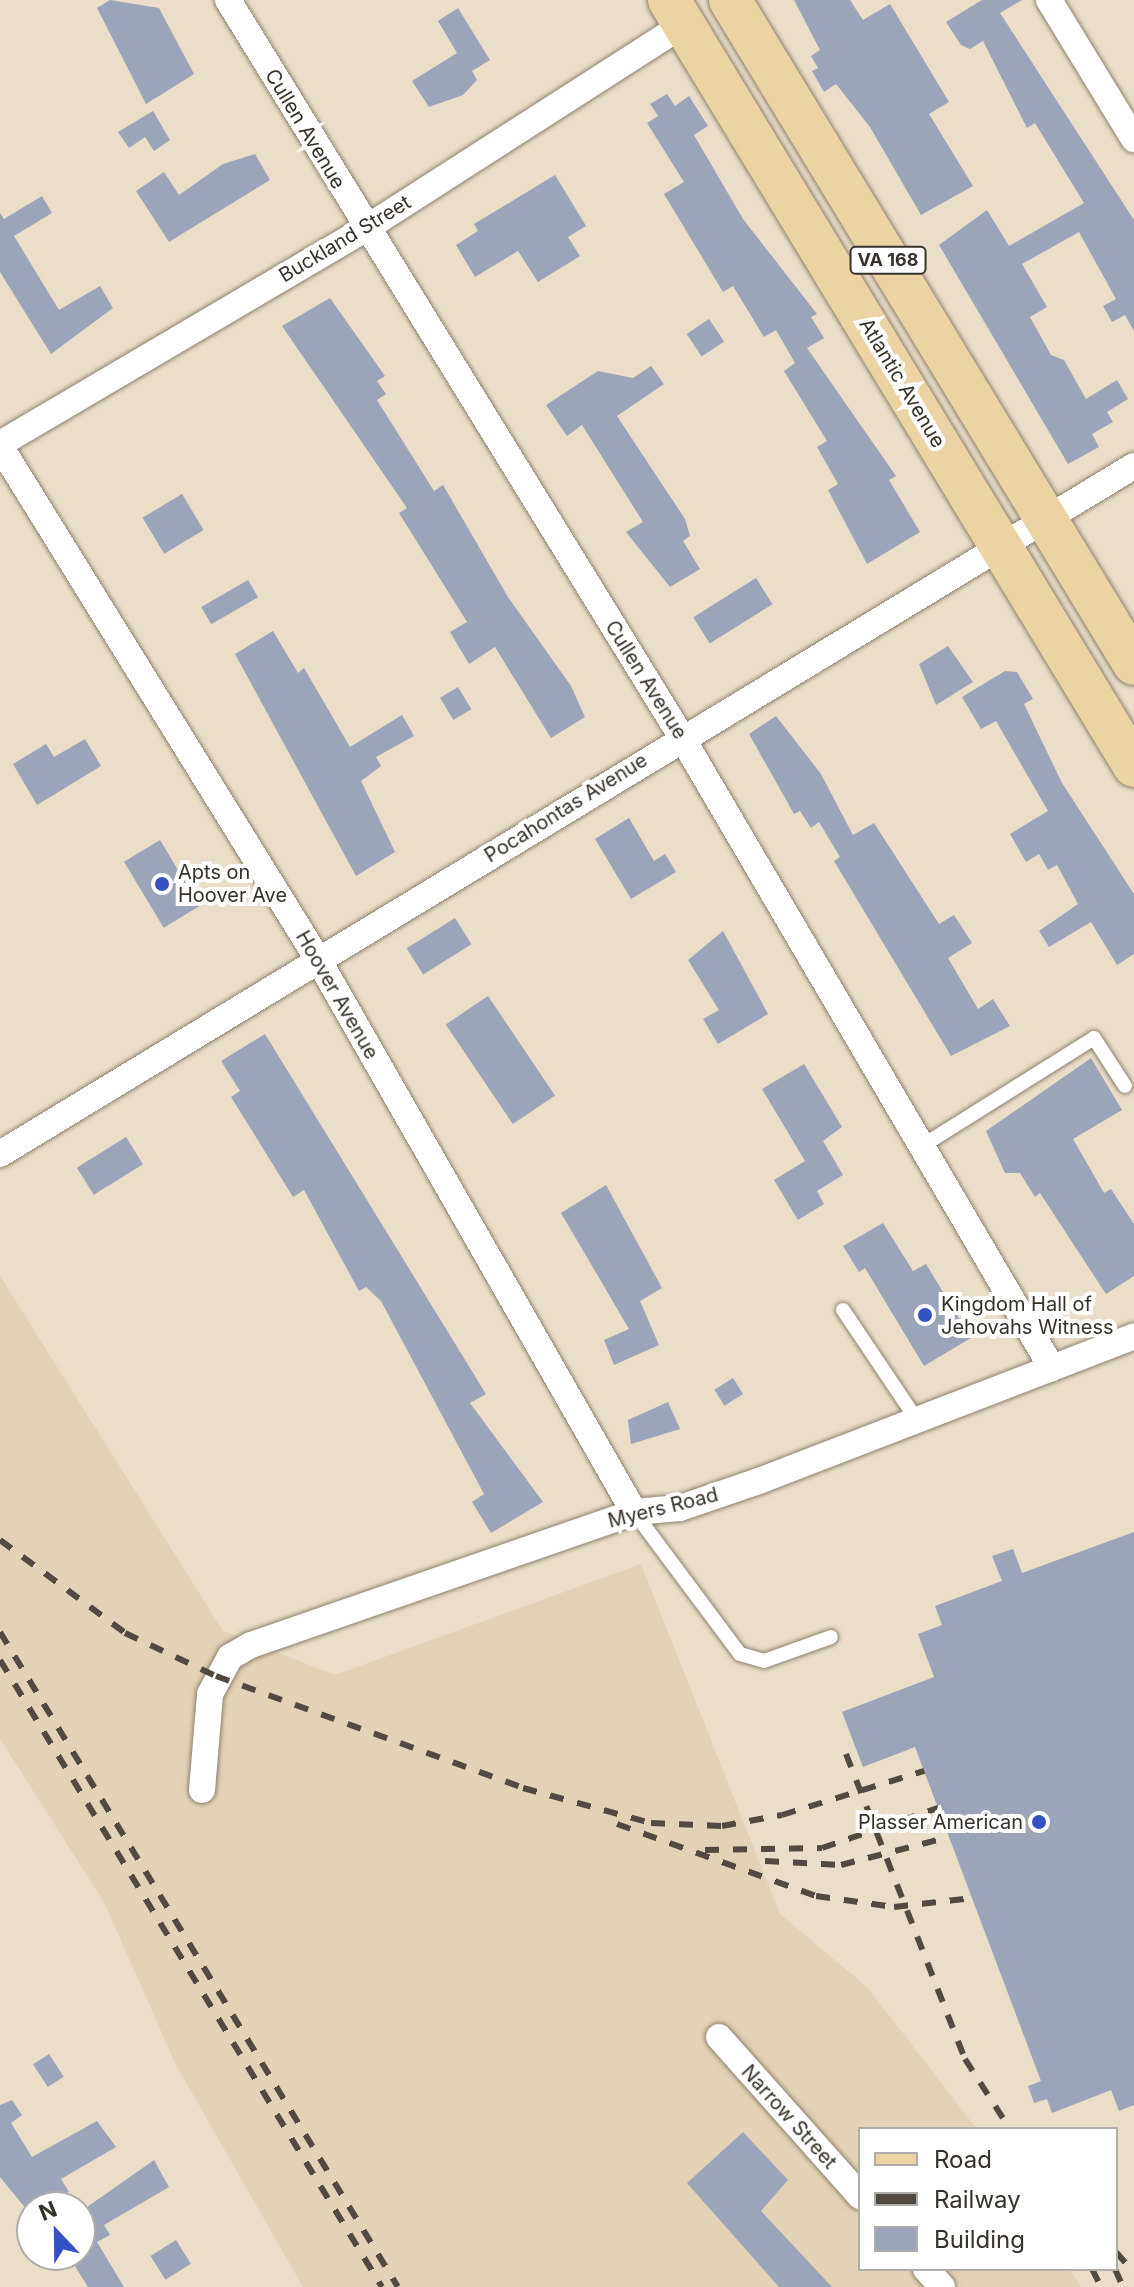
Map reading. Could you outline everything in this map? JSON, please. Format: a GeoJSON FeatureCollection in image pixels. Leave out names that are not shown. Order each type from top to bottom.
{"type":"FeatureCollection","features":[{"type":"Feature","properties":{"kind":"main road","name":"VA 168"},"geometry":{"type":"LineString","coordinates":[[730,0],[1134,664]]}},
{"type":"Feature","properties":{"kind":"main road","name":"Atlantic Avenue"},"geometry":{"type":"LineString","coordinates":[[677,12],[1134,766]]}},
{"type":"Feature","properties":{"kind":"street","name":"Cullen Avenue"},"geometry":{"type":"LineString","coordinates":[[228,0],[365,229],[681,736],[1052,1368]]}},
{"type":"Feature","properties":{"kind":"street"},"geometry":{"type":"LineString","coordinates":[[1049,0],[1134,139]]}},
{"type":"Feature","properties":{"kind":"street","name":"Buckland Street"},"geometry":{"type":"LineString","coordinates":[[0,445],[365,229],[677,12]]}},
{"type":"Feature","properties":{"kind":"street","name":"Hoover Avenue"},"geometry":{"type":"LineString","coordinates":[[0,445],[319,961],[634,1512]]}},
{"type":"Feature","properties":{"kind":"street","name":"Pocahontas Avenue"},"geometry":{"type":"LineString","coordinates":[[0,1154],[681,736],[1134,466]]}},
{"type":"Feature","properties":{"kind":"street","name":"Myers Road"},"geometry":{"type":"LineString","coordinates":[[202,1790],[210,1694],[230,1657],[634,1512],[680,1508],[1134,1336]]}},
{"type":"Feature","properties":{"kind":"street","name":"Narrow Street"},"geometry":{"type":"LineString","coordinates":[[719,2037],[858,2194]]}},
{"type":"Feature","properties":{"kind":"street"},"geometry":{"type":"LineString","coordinates":[[928,2271],[942,2287]]}},
{"type":"Feature","properties":{"kind":"lane"},"geometry":{"type":"LineString","coordinates":[[922,1146],[1094,1038],[1125,1086]]}},
{"type":"Feature","properties":{"kind":"lane"},"geometry":{"type":"LineString","coordinates":[[843,1310],[917,1420]]}},
{"type":"Feature","properties":{"kind":"lane"},"geometry":{"type":"LineString","coordinates":[[634,1512],[740,1654],[764,1661],[831,1637]]}},
{"type":"Feature","properties":{"kind":"shaded area"},"geometry":{"type":"Polygon","coordinates":[[[0,1276],[223,1631],[335,1675],[641,1564],[780,1914],[867,1987],[975,2127],[858,2127],[858,2271],[1070,2271],[1081,2287],[303,2287],[175,2063],[104,1902],[0,1739],[0,1276]]]}},
{"type":"Feature","properties":{"kind":"building"},"geometry":{"type":"Polygon","coordinates":[[[110,0],[159,8],[194,74],[146,104],[97,8],[110,0]]]}},
{"type":"Feature","properties":{"kind":"building"},"geometry":{"type":"Polygon","coordinates":[[[794,0],[850,0],[863,20],[890,4],[949,102],[929,114],[973,186],[921,215],[870,127],[836,84],[824,92],[812,71],[818,68],[811,56],[820,50],[794,0]]]}},
{"type":"Feature","properties":{"kind":"building"},"geometry":{"type":"Polygon","coordinates":[[[982,0],[1022,0],[1000,13],[1134,220],[1134,331],[1125,315],[1112,322],[1103,306],[1116,299],[1079,232],[1022,264],[1047,307],[1030,317],[1051,355],[1064,360],[1086,399],[1117,380],[1128,399],[1107,412],[1113,422],[1092,434],[1099,447],[1068,464],[939,245],[987,210],[1009,246],[1084,203],[1035,123],[1027,128],[983,41],[970,49],[961,45],[946,22],[982,0]]]}},
{"type":"Feature","properties":{"kind":"building"},"geometry":{"type":"Polygon","coordinates":[[[458,8],[490,60],[472,71],[477,80],[463,95],[429,107],[412,81],[457,53],[438,21],[458,8]]]}},
{"type":"Feature","properties":{"kind":"building"},"geometry":{"type":"Polygon","coordinates":[[[667,94],[675,106],[689,96],[708,126],[694,135],[743,219],[817,314],[811,317],[824,338],[807,348],[896,476],[889,480],[920,532],[867,564],[828,490],[838,484],[817,447],[827,441],[784,371],[795,363],[776,330],[764,337],[733,286],[723,292],[664,194],[684,182],[647,123],[658,116],[650,104],[667,94]]]}},
{"type":"Feature","properties":{"kind":"building"},"geometry":{"type":"Polygon","coordinates":[[[153,111],[170,140],[154,151],[145,137],[129,148],[118,132],[153,111]]]}},
{"type":"Feature","properties":{"kind":"building"},"geometry":{"type":"Polygon","coordinates":[[[255,154],[270,180],[169,242],[136,191],[164,172],[179,195],[223,164],[255,154]]]}},
{"type":"Feature","properties":{"kind":"building"},"geometry":{"type":"Polygon","coordinates":[[[555,175],[586,226],[568,237],[580,256],[538,282],[518,251],[475,277],[456,245],[478,231],[474,224],[555,175]]]}},
{"type":"Feature","properties":{"kind":"building"},"geometry":{"type":"Polygon","coordinates":[[[42,196],[52,213],[14,236],[59,310],[100,286],[113,308],[51,354],[0,272],[0,213],[4,219],[42,196]]]}},
{"type":"Feature","properties":{"kind":"building"},"geometry":{"type":"Polygon","coordinates":[[[330,298],[385,376],[377,381],[386,394],[377,400],[434,491],[443,485],[508,597],[571,686],[585,717],[551,738],[495,647],[469,664],[450,632],[467,622],[399,513],[407,508],[282,326],[330,298]]]}},
{"type":"Feature","properties":{"kind":"building"},"geometry":{"type":"Polygon","coordinates":[[[709,319],[724,341],[702,356],[687,334],[709,319]]]}},
{"type":"Feature","properties":{"kind":"building"},"geometry":{"type":"Polygon","coordinates":[[[651,366],[664,384],[617,416],[685,519],[690,536],[683,541],[700,569],[670,587],[626,532],[643,522],[582,425],[567,436],[546,405],[598,371],[633,378],[651,366]]]}},
{"type":"Feature","properties":{"kind":"building"},"geometry":{"type":"Polygon","coordinates":[[[182,494],[204,530],[164,554],[143,518],[182,494]]]}},
{"type":"Feature","properties":{"kind":"building"},"geometry":{"type":"Polygon","coordinates":[[[756,578],[772,604],[710,644],[693,617],[756,578]]]}},
{"type":"Feature","properties":{"kind":"building"},"geometry":{"type":"Polygon","coordinates":[[[248,580],[258,597],[211,624],[201,607],[248,580]]]}},
{"type":"Feature","properties":{"kind":"building"},"geometry":{"type":"Polygon","coordinates":[[[273,631],[298,673],[304,668],[350,747],[402,715],[414,736],[376,757],[381,766],[361,781],[395,852],[356,876],[235,654],[273,631]]]}},
{"type":"Feature","properties":{"kind":"building"},"geometry":{"type":"Polygon","coordinates":[[[948,646],[973,682],[936,705],[919,664],[948,646]]]}},
{"type":"Feature","properties":{"kind":"building"},"geometry":{"type":"Polygon","coordinates":[[[1005,671],[1017,672],[1033,699],[1024,704],[1062,783],[1134,894],[1134,954],[1117,965],[1091,922],[1049,947],[1039,931],[1078,904],[1057,865],[1048,870],[1039,854],[1026,862],[1010,834],[1048,811],[996,721],[981,729],[962,697],[1005,671]]]}},
{"type":"Feature","properties":{"kind":"building"},"geometry":{"type":"Polygon","coordinates":[[[458,687],[471,709],[453,720],[440,698],[458,687]]]}},
{"type":"Feature","properties":{"kind":"building"},"geometry":{"type":"Polygon","coordinates":[[[776,716],[821,774],[853,835],[874,823],[939,924],[954,915],[972,943],[948,958],[978,1009],[993,999],[1010,1026],[951,1056],[834,861],[840,857],[819,822],[811,828],[800,811],[794,814],[749,734],[776,716]]]}},
{"type":"Feature","properties":{"kind":"building"},"geometry":{"type":"Polygon","coordinates":[[[85,739],[101,766],[37,805],[13,764],[46,744],[54,757],[85,739]]]}},
{"type":"Feature","properties":{"kind":"building"},"geometry":{"type":"Polygon","coordinates":[[[629,818],[654,861],[665,854],[676,872],[631,899],[595,839],[629,818]]]}},
{"type":"Feature","properties":{"kind":"building","name":"Apts on Hoover Ave"},"geometry":{"type":"Polygon","coordinates":[[[160,840],[200,906],[164,928],[124,862],[160,840]]]}},
{"type":"Feature","properties":{"kind":"building"},"geometry":{"type":"Polygon","coordinates":[[[455,918],[471,944],[423,974],[407,948],[455,918]]]}},
{"type":"Feature","properties":{"kind":"building"},"geometry":{"type":"Polygon","coordinates":[[[723,931],[768,1014],[718,1044],[703,1019],[719,1010],[688,960],[723,931]]]}},
{"type":"Feature","properties":{"kind":"building"},"geometry":{"type":"Polygon","coordinates":[[[488,996],[555,1095],[513,1124],[446,1025],[488,996]]]}},
{"type":"Feature","properties":{"kind":"building"},"geometry":{"type":"Polygon","coordinates":[[[265,1034],[486,1394],[470,1403],[543,1502],[491,1533],[472,1502],[484,1494],[381,1301],[366,1287],[359,1291],[304,1190],[293,1197],[231,1097],[240,1091],[221,1061],[265,1034]]]}},
{"type":"Feature","properties":{"kind":"building"},"geometry":{"type":"Polygon","coordinates":[[[1091,1058],[1122,1110],[1073,1139],[1104,1193],[1111,1189],[1134,1224],[1134,1276],[1106,1294],[1040,1193],[1035,1197],[1020,1173],[1005,1173],[986,1131],[1091,1058]]]}},
{"type":"Feature","properties":{"kind":"building"},"geometry":{"type":"Polygon","coordinates":[[[804,1064],[842,1127],[823,1141],[843,1175],[817,1191],[824,1204],[798,1220],[774,1180],[805,1161],[762,1089],[804,1064]]]}},
{"type":"Feature","properties":{"kind":"building"},"geometry":{"type":"Polygon","coordinates":[[[126,1137],[143,1164],[94,1195],[77,1168],[126,1137]]]}},
{"type":"Feature","properties":{"kind":"building"},"geometry":{"type":"Polygon","coordinates":[[[606,1185],[662,1288],[640,1301],[659,1345],[614,1365],[604,1340],[629,1329],[561,1213],[606,1185]]]}},
{"type":"Feature","properties":{"kind":"building","name":"Kingdom Hall of Jehovahs Witness"},"geometry":{"type":"Polygon","coordinates":[[[883,1223],[913,1271],[926,1264],[971,1338],[924,1366],[865,1268],[859,1272],[843,1246],[883,1223]]]}},
{"type":"Feature","properties":{"kind":"building"},"geometry":{"type":"Polygon","coordinates":[[[733,1378],[743,1394],[724,1406],[714,1390],[733,1378]]]}},
{"type":"Feature","properties":{"kind":"building"},"geometry":{"type":"Polygon","coordinates":[[[668,1402],[680,1429],[631,1444],[628,1420],[668,1402]]]}},
{"type":"Feature","properties":{"kind":"building","name":"Plasser American"},"geometry":{"type":"Polygon","coordinates":[[[1134,1532],[1134,2105],[1119,2111],[1111,2090],[1052,2113],[1047,2099],[1034,2103],[1028,2086],[1041,2081],[915,1747],[863,1767],[842,1712],[934,1677],[918,1634],[942,1625],[935,1606],[1002,1581],[992,1556],[1013,1549],[1022,1573],[1134,1532]]]}},
{"type":"Feature","properties":{"kind":"building"},"geometry":{"type":"Polygon","coordinates":[[[49,2054],[64,2077],[48,2087],[33,2064],[49,2054]]]}},
{"type":"Feature","properties":{"kind":"building"},"geometry":{"type":"Polygon","coordinates":[[[12,2100],[22,2115],[11,2123],[32,2157],[97,2121],[116,2147],[61,2179],[68,2191],[16,2191],[16,2197],[0,2177],[0,2105],[12,2100]]]}},
{"type":"Feature","properties":{"kind":"building"},"geometry":{"type":"Polygon","coordinates":[[[743,2132],[788,2180],[761,2211],[832,2287],[779,2287],[687,2183],[743,2132]]]}},
{"type":"Feature","properties":{"kind":"building"},"geometry":{"type":"Polygon","coordinates":[[[154,2160],[169,2187],[104,2225],[110,2235],[97,2242],[124,2287],[88,2287],[78,2271],[96,2271],[96,2201],[154,2160]]]}},
{"type":"Feature","properties":{"kind":"building"},"geometry":{"type":"Polygon","coordinates":[[[176,2240],[191,2264],[165,2280],[151,2256],[176,2240]]]}},
{"type":"Feature","properties":{"kind":"railway"},"geometry":{"type":"LineString","coordinates":[[0,1540],[125,1633],[216,1676],[523,1788],[651,1823],[722,1826],[782,1815],[924,1771]]}},
{"type":"Feature","properties":{"kind":"railway"},"geometry":{"type":"LineString","coordinates":[[0,1632],[398,2287]]}},
{"type":"Feature","properties":{"kind":"railway"},"geometry":{"type":"LineString","coordinates":[[0,1660],[382,2287]]}},
{"type":"Feature","properties":{"kind":"railway"},"geometry":{"type":"LineString","coordinates":[[846,1754],[965,2059],[1009,2127]]}},
{"type":"Feature","properties":{"kind":"railway"},"geometry":{"type":"LineString","coordinates":[[705,1850],[822,1848],[938,1808]]}},
{"type":"Feature","properties":{"kind":"railway"},"geometry":{"type":"LineString","coordinates":[[617,1824],[816,1896],[894,1907],[972,1898]]}},
{"type":"Feature","properties":{"kind":"railway"},"geometry":{"type":"LineString","coordinates":[[765,1861],[841,1865],[949,1837]]}},
{"type":"Feature","properties":{"kind":"railway"},"geometry":{"type":"LineString","coordinates":[[1118,2254],[1134,2273]]}},
{"type":"Feature","properties":{"kind":"railway"},"geometry":{"type":"LineString","coordinates":[[1093,2271],[1101,2287]]}},
{"type":"Feature","properties":{"kind":"railway"},"geometry":{"type":"LineString","coordinates":[[1116,2271],[1123,2287]]}},
{"type":"Feature","properties":{"kind":"place","name":"Apts on Hoover Ave"},"geometry":{"type":"Point","coordinates":[162,884]}},
{"type":"Feature","properties":{"kind":"place","name":"Kingdom Hall of Jehovahs Witness"},"geometry":{"type":"Point","coordinates":[925,1315]}},
{"type":"Feature","properties":{"kind":"place","name":"Plasser American"},"geometry":{"type":"Point","coordinates":[1039,1822]}}]}
